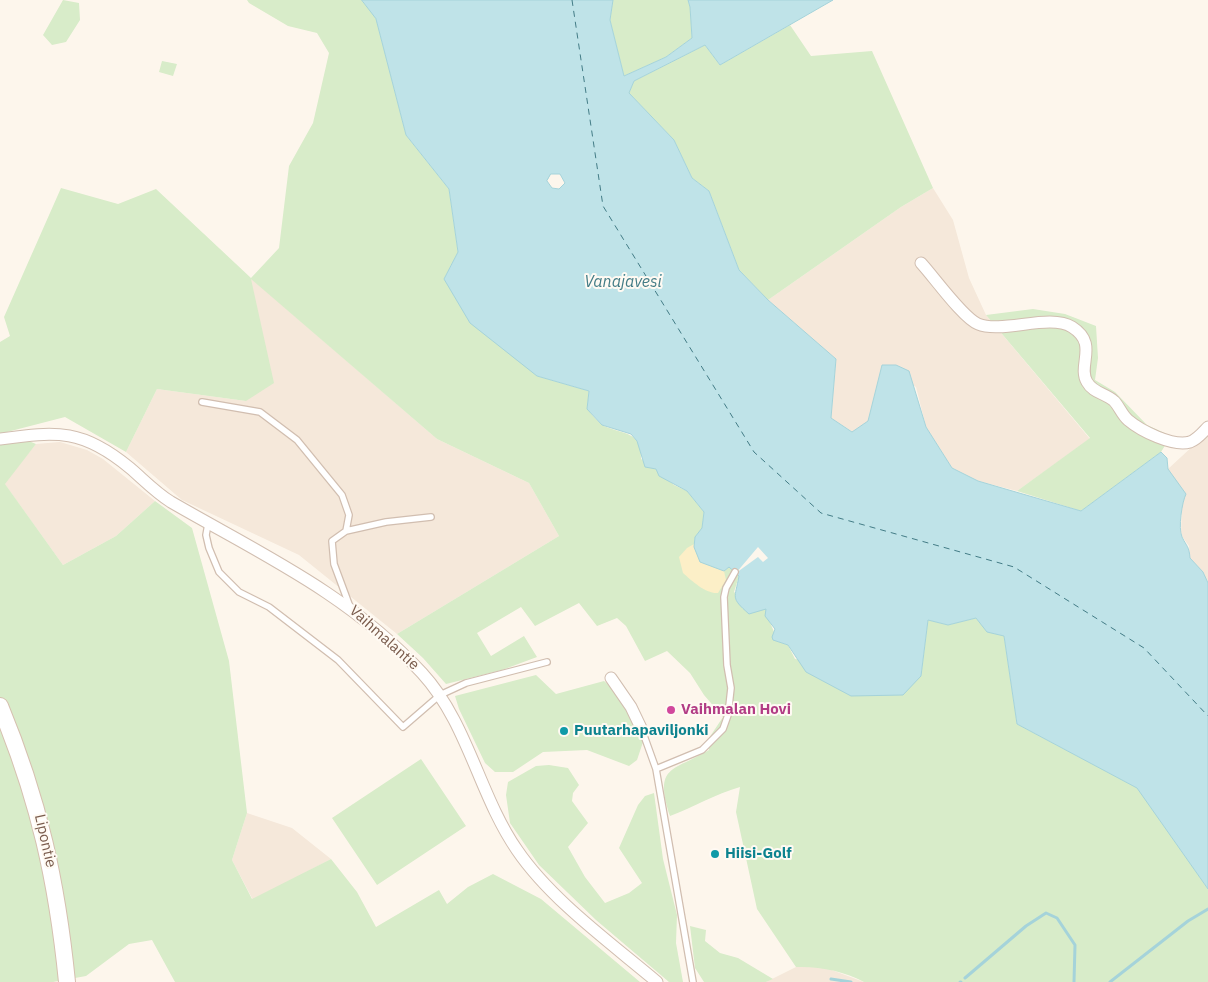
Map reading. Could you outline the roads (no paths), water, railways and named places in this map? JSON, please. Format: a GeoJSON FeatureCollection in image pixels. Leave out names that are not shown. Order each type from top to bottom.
{"type":"FeatureCollection","features":[{"type":"Feature","properties":{"kind":"street"},"geometry":{"type":"LineString","coordinates":[[921,263],[967,317],[978,324],[992,327],[1040,322],[1070,325],[1080,333],[1087,350],[1084,374],[1088,384],[1114,401],[1127,419],[1154,436],[1182,443],[1190,442],[1208,427]]}},
{"type":"Feature","properties":{"kind":"street","name":"Vaihmalantie"},"geometry":{"type":"LineString","coordinates":[[0,439],[30,435],[68,435],[87,439],[111,452],[163,497],[208,524],[273,558],[350,607],[422,673],[440,695],[470,751],[488,800],[517,851],[567,906],[657,982]]}},
{"type":"Feature","properties":{"kind":"street"},"geometry":{"type":"LineString","coordinates":[[611,678],[632,707],[642,730]]}},
{"type":"Feature","properties":{"kind":"street","name":"Lipontie"},"geometry":{"type":"LineString","coordinates":[[0,706],[28,778],[38,811],[52,874],[62,933],[67,982]]}},
{"type":"Feature","properties":{"kind":"lane"},"geometry":{"type":"LineString","coordinates":[[202,402],[260,412],[297,440],[342,495],[349,515],[346,531]]}},
{"type":"Feature","properties":{"kind":"lane"},"geometry":{"type":"LineString","coordinates":[[350,607],[334,564],[332,541],[346,531],[386,522],[431,517]]}},
{"type":"Feature","properties":{"kind":"lane"},"geometry":{"type":"LineString","coordinates":[[208,524],[206,535],[219,572],[239,592],[269,608],[338,660],[403,727],[440,695],[474,680],[547,662]]}},
{"type":"Feature","properties":{"kind":"lane"},"geometry":{"type":"LineString","coordinates":[[656,769],[702,750],[723,729],[728,715],[731,688],[727,665],[724,597],[726,588],[735,572]]}},
{"type":"Feature","properties":{"kind":"lane"},"geometry":{"type":"LineString","coordinates":[[642,730],[656,769],[693,982]]}},
{"type":"Feature","properties":{"kind":"water","name":"Vanajavesi"},"geometry":{"type":"Polygon","coordinates":[[[362,0],[613,0],[610,20],[624,76],[666,57],[692,38],[688,0],[833,0],[720,65],[705,45],[634,81],[629,93],[674,140],[692,178],[709,191],[739,270],[768,300],[836,359],[831,418],[852,432],[868,421],[882,365],[896,365],[909,371],[926,427],[952,468],[978,481],[1081,511],[1161,452],[1167,458],[1168,469],[1186,494],[1181,515],[1180,528],[1182,537],[1190,558],[1203,572],[1208,583],[1208,889],[1137,788],[1017,724],[1004,636],[987,632],[976,618],[948,625],[928,620],[921,676],[903,695],[851,696],[806,672],[788,645],[773,640],[772,637],[775,629],[765,616],[766,609],[749,614],[736,601],[735,594],[739,576],[729,567],[724,571],[700,562],[694,547],[695,537],[702,528],[704,512],[687,491],[659,476],[656,469],[645,467],[637,441],[631,434],[602,425],[587,409],[589,391],[537,376],[470,323],[444,279],[458,252],[449,189],[406,135],[376,19],[362,0]],[[551,174],[547,181],[552,188],[559,189],[565,183],[560,174],[551,174]]]}},
{"type":"Feature","properties":{"kind":"waterway"},"geometry":{"type":"LineString","coordinates":[[1110,982],[1188,921],[1208,909]]}},
{"type":"Feature","properties":{"kind":"waterway"},"geometry":{"type":"LineString","coordinates":[[965,978],[1026,926],[1046,913],[1057,918],[1075,945],[1074,982]]}},
{"type":"Feature","properties":{"kind":"waterway"},"geometry":{"type":"LineString","coordinates":[[831,979],[851,982]]}},
{"type":"Feature","properties":{"kind":"place","name":"Vaihmalan Hovi"},"geometry":{"type":"Point","coordinates":[671,710]}},
{"type":"Feature","properties":{"kind":"place","name":"Puutarhapaviljonki"},"geometry":{"type":"Point","coordinates":[564,731]}},
{"type":"Feature","properties":{"kind":"place","name":"Hiisi-Golf"},"geometry":{"type":"Point","coordinates":[715,854]}}]}
